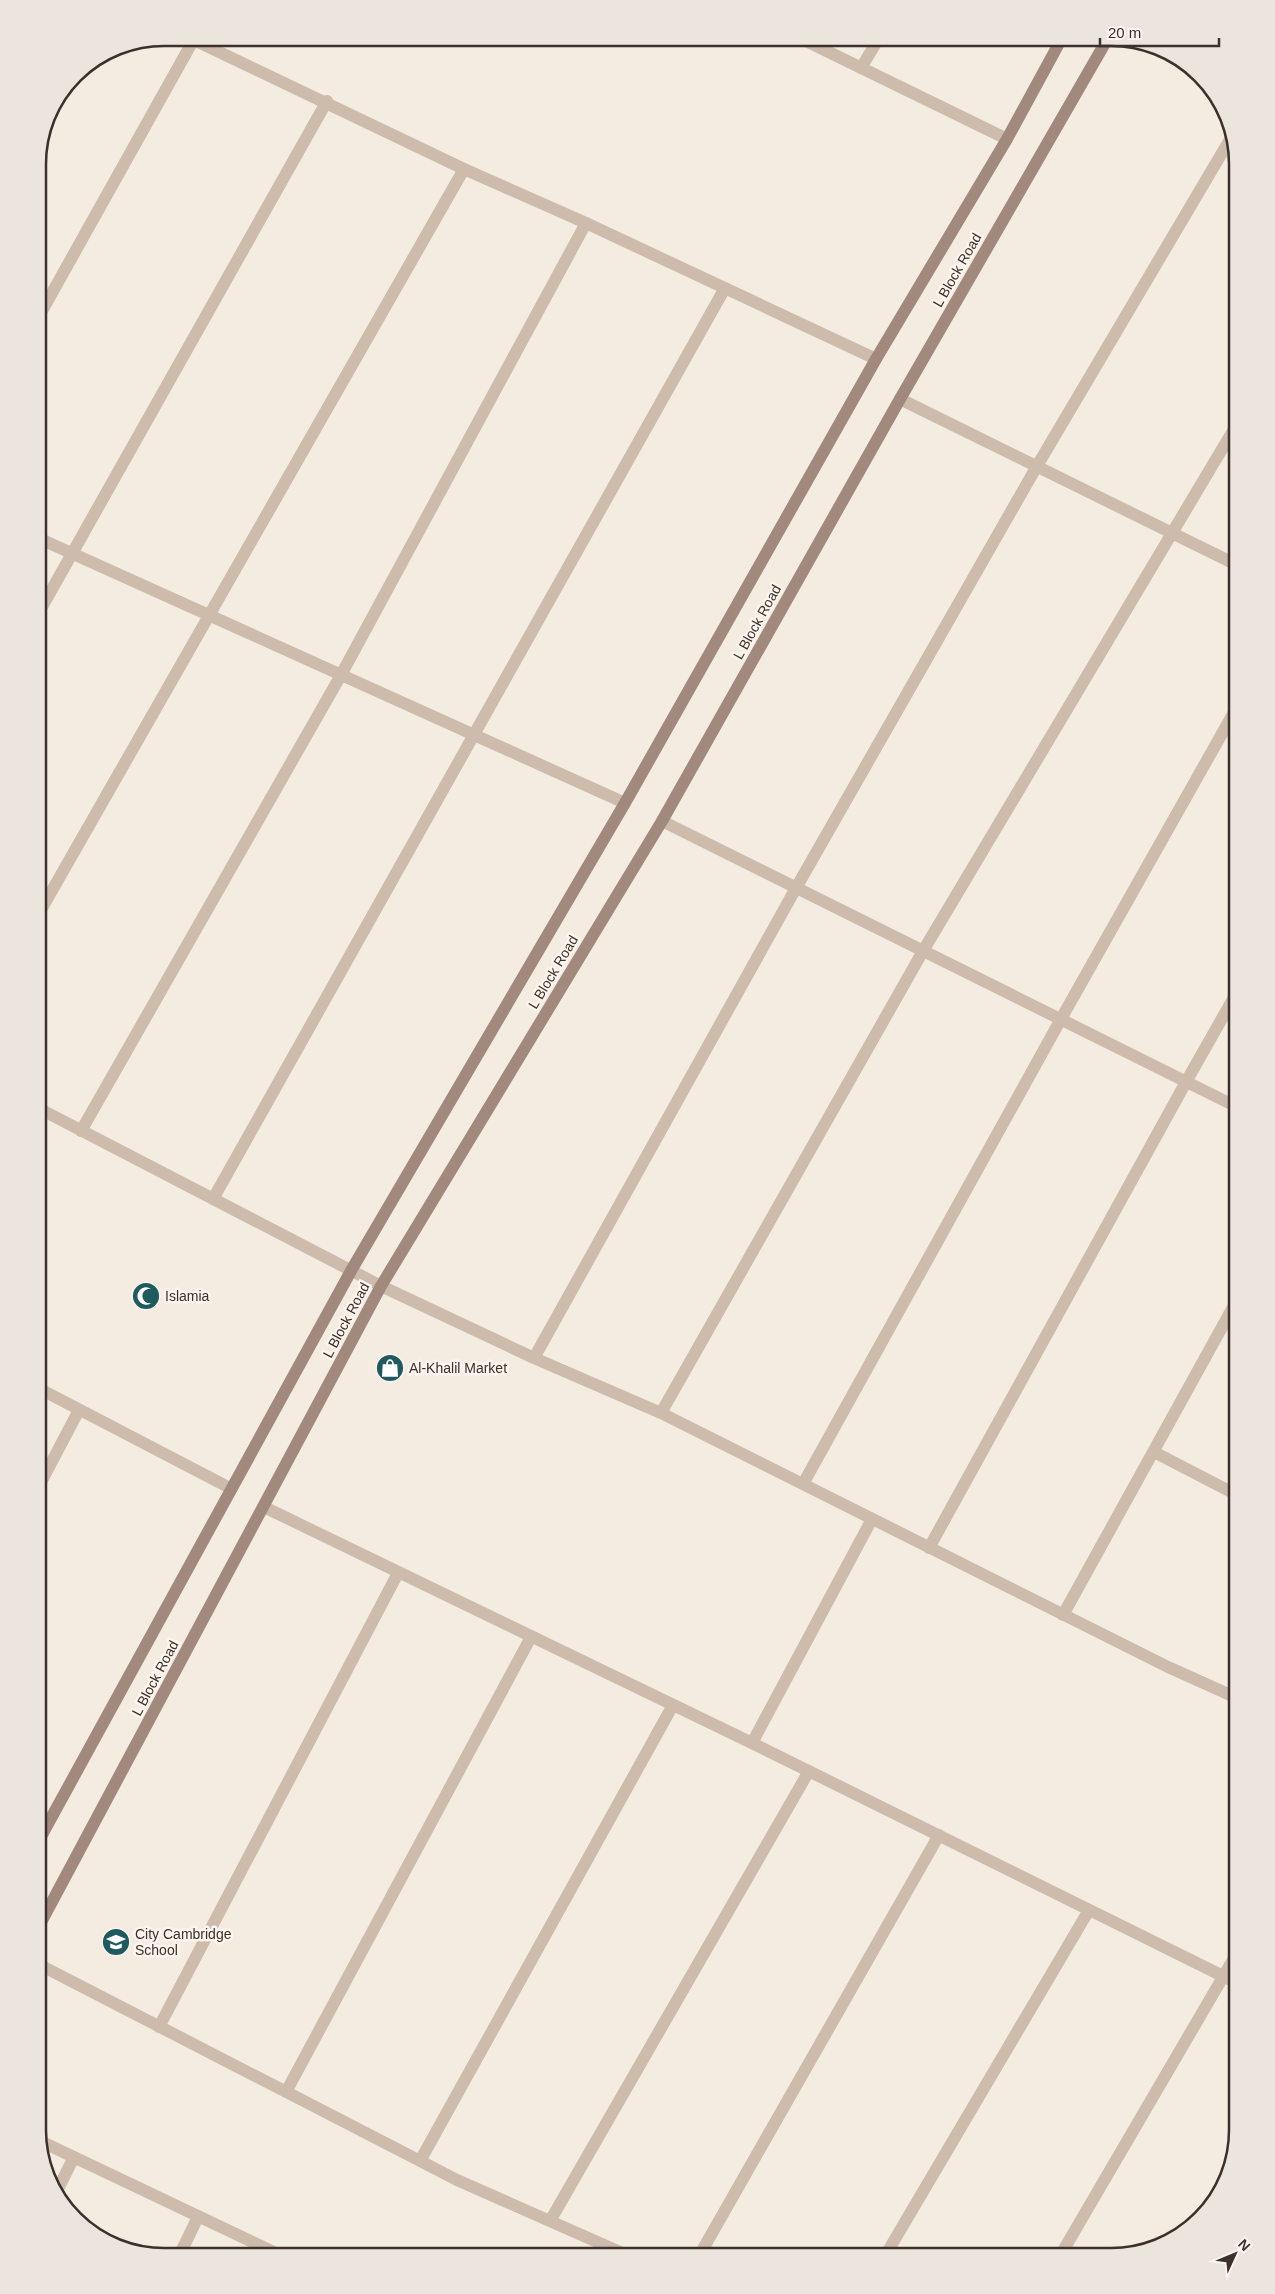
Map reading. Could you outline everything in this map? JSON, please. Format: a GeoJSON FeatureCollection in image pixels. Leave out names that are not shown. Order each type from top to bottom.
{"type":"FeatureCollection","features":[{"type":"Feature","properties":{"kind":"main road","name":"L Block Road"},"geometry":{"type":"LineString","coordinates":[[46,1827],[230,1488],[352,1269],[625,803],[876,359],[1007,140],[1057,47]]}},
{"type":"Feature","properties":{"kind":"main road","name":"L Block Road"},"geometry":{"type":"LineString","coordinates":[[46,1913],[381,1286],[662,821],[900,399],[1103,47]]}},
{"type":"Feature","properties":{"kind":"street"},"geometry":{"type":"LineString","coordinates":[[47,302],[187,47]]}},
{"type":"Feature","properties":{"kind":"street"},"geometry":{"type":"LineString","coordinates":[[211,47],[464,169],[586,223],[876,359]]}},
{"type":"Feature","properties":{"kind":"street"},"geometry":{"type":"LineString","coordinates":[[819,47],[1007,140]]}},
{"type":"Feature","properties":{"kind":"street"},"geometry":{"type":"LineString","coordinates":[[862,68],[875,47]]}},
{"type":"Feature","properties":{"kind":"street"},"geometry":{"type":"LineString","coordinates":[[47,598],[327,102]]}},
{"type":"Feature","properties":{"kind":"street"},"geometry":{"type":"LineString","coordinates":[[534,1358],[796,888],[1037,466],[1227,145]]}},
{"type":"Feature","properties":{"kind":"street"},"geometry":{"type":"LineString","coordinates":[[47,900],[208,614],[464,169]]}},
{"type":"Feature","properties":{"kind":"street"},"geometry":{"type":"LineString","coordinates":[[81,1131],[341,675],[586,223]]}},
{"type":"Feature","properties":{"kind":"street"},"geometry":{"type":"LineString","coordinates":[[213,1199],[725,288]]}},
{"type":"Feature","properties":{"kind":"street"},"geometry":{"type":"LineString","coordinates":[[900,399],[1229,561]]}},
{"type":"Feature","properties":{"kind":"street"},"geometry":{"type":"LineString","coordinates":[[661,1413],[923,951],[1229,439]]}},
{"type":"Feature","properties":{"kind":"street"},"geometry":{"type":"LineString","coordinates":[[47,542],[625,803]]}},
{"type":"Feature","properties":{"kind":"street"},"geometry":{"type":"LineString","coordinates":[[803,1484],[1061,1019],[1229,723]]}},
{"type":"Feature","properties":{"kind":"street"},"geometry":{"type":"LineString","coordinates":[[662,821],[1229,1103]]}},
{"type":"Feature","properties":{"kind":"street"},"geometry":{"type":"LineString","coordinates":[[930,1548],[1186,1082],[1229,1008]]}},
{"type":"Feature","properties":{"kind":"street"},"geometry":{"type":"LineString","coordinates":[[47,1113],[352,1269],[381,1286],[534,1358],[661,1413],[1168,1667],[1229,1694]]}},
{"type":"Feature","properties":{"kind":"street"},"geometry":{"type":"LineString","coordinates":[[1064,1615],[1229,1316]]}},
{"type":"Feature","properties":{"kind":"street"},"geometry":{"type":"LineString","coordinates":[[46,1392],[230,1488]]}},
{"type":"Feature","properties":{"kind":"street"},"geometry":{"type":"LineString","coordinates":[[46,1473],[80,1410]]}},
{"type":"Feature","properties":{"kind":"street"},"geometry":{"type":"LineString","coordinates":[[1154,1452],[1229,1490]]}},
{"type":"Feature","properties":{"kind":"street"},"geometry":{"type":"LineString","coordinates":[[264,1507],[752,1743],[1229,1979]]}},
{"type":"Feature","properties":{"kind":"street"},"geometry":{"type":"LineString","coordinates":[[752,1743],[872,1519]]}},
{"type":"Feature","properties":{"kind":"street"},"geometry":{"type":"LineString","coordinates":[[159,2027],[398,1572]]}},
{"type":"Feature","properties":{"kind":"street"},"geometry":{"type":"LineString","coordinates":[[286,2092],[531,1637]]}},
{"type":"Feature","properties":{"kind":"street"},"geometry":{"type":"LineString","coordinates":[[420,2161],[673,1705]]}},
{"type":"Feature","properties":{"kind":"street"},"geometry":{"type":"LineString","coordinates":[[550,2221],[809,1771]]}},
{"type":"Feature","properties":{"kind":"street"},"geometry":{"type":"LineString","coordinates":[[704,2248],[939,1835]]}},
{"type":"Feature","properties":{"kind":"street"},"geometry":{"type":"LineString","coordinates":[[890,2248],[1089,1910]]}},
{"type":"Feature","properties":{"kind":"street"},"geometry":{"type":"LineString","coordinates":[[46,1968],[457,2180],[611,2247]]}},
{"type":"Feature","properties":{"kind":"street"},"geometry":{"type":"LineString","coordinates":[[1065,2248],[1229,1970]]}},
{"type":"Feature","properties":{"kind":"street"},"geometry":{"type":"LineString","coordinates":[[48,2145],[263,2247]]}},
{"type":"Feature","properties":{"kind":"street"},"geometry":{"type":"LineString","coordinates":[[60,2185],[74,2157]]}},
{"type":"Feature","properties":{"kind":"street"},"geometry":{"type":"LineString","coordinates":[[183,2247],[198,2216]]}},
{"type":"Feature","properties":{"kind":"place","name":"Islamia"},"geometry":{"type":"Point","coordinates":[146,1296]}},
{"type":"Feature","properties":{"kind":"place","name":"Al-Khalil Market"},"geometry":{"type":"Point","coordinates":[390,1368]}},
{"type":"Feature","properties":{"kind":"place","name":"City Cambridge School"},"geometry":{"type":"Point","coordinates":[116,1942]}}]}
